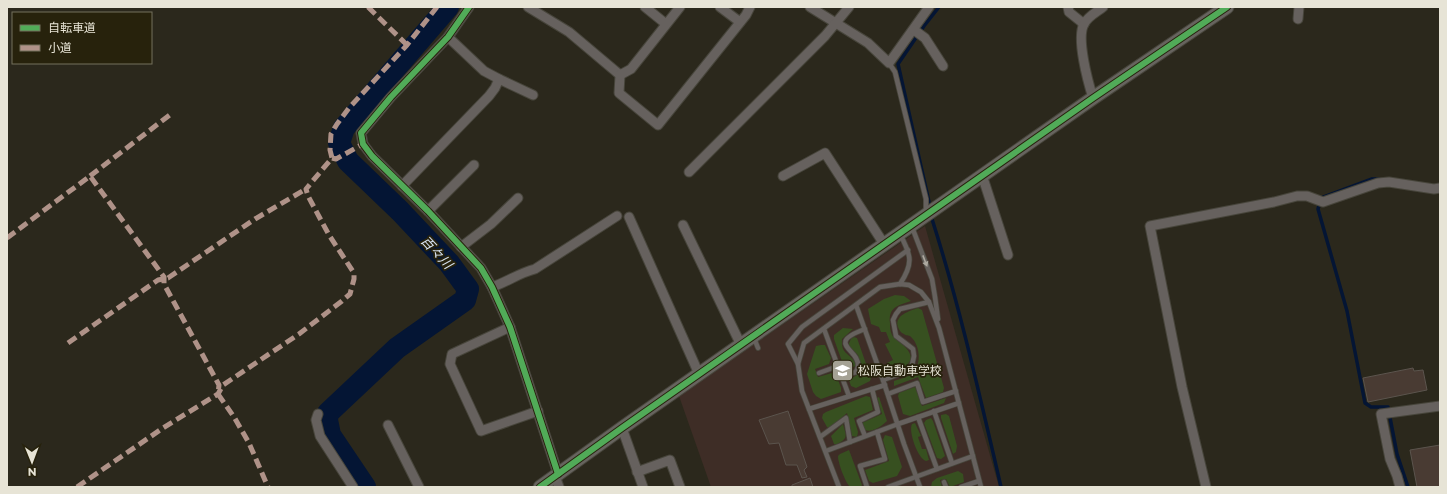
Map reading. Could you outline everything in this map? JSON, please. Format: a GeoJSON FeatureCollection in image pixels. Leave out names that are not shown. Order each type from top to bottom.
{"type":"FeatureCollection","features":[{"type":"Feature","properties":{"kind":"street"},"geometry":{"type":"LineString","coordinates":[[469,7],[448,36],[391,97],[361,133],[362,144],[428,211],[481,268],[492,287],[510,327],[538,411],[557,479]]}},
{"type":"Feature","properties":{"kind":"street"},"geometry":{"type":"LineString","coordinates":[[528,7],[569,32],[620,74]]}},
{"type":"Feature","properties":{"kind":"street"},"geometry":{"type":"LineString","coordinates":[[645,7],[666,24]]}},
{"type":"Feature","properties":{"kind":"street"},"geometry":{"type":"LineString","coordinates":[[620,74],[631,69],[680,7]]}},
{"type":"Feature","properties":{"kind":"street"},"geometry":{"type":"LineString","coordinates":[[720,7],[740,22]]}},
{"type":"Feature","properties":{"kind":"street"},"geometry":{"type":"LineString","coordinates":[[620,74],[619,93],[658,125],[740,22],[750,7]]}},
{"type":"Feature","properties":{"kind":"street"},"geometry":{"type":"LineString","coordinates":[[810,7],[868,43],[889,63],[918,33],[929,7]]}},
{"type":"Feature","properties":{"kind":"street"},"geometry":{"type":"LineString","coordinates":[[689,172],[836,23],[849,7]]}},
{"type":"Feature","properties":{"kind":"street"},"geometry":{"type":"LineString","coordinates":[[1068,7],[1069,12],[1084,24]]}},
{"type":"Feature","properties":{"kind":"street"},"geometry":{"type":"LineString","coordinates":[[1093,98],[1085,65],[1082,41],[1084,24],[1092,15],[1103,7]]}},
{"type":"Feature","properties":{"kind":"street"},"geometry":{"type":"LineString","coordinates":[[540,487],[557,479],[622,428],[741,344],[1093,98],[1227,7]]}},
{"type":"Feature","properties":{"kind":"street"},"geometry":{"type":"LineString","coordinates":[[1298,19],[1299,7]]}},
{"type":"Feature","properties":{"kind":"street"},"geometry":{"type":"LineString","coordinates":[[918,33],[943,66]]}},
{"type":"Feature","properties":{"kind":"street"},"geometry":{"type":"LineString","coordinates":[[448,36],[484,71],[533,95]]}},
{"type":"Feature","properties":{"kind":"street"},"geometry":{"type":"LineString","coordinates":[[402,186],[489,96],[499,79]]}},
{"type":"Feature","properties":{"kind":"street"},"geometry":{"type":"LineString","coordinates":[[783,176],[825,153],[884,244]]}},
{"type":"Feature","properties":{"kind":"street"},"geometry":{"type":"LineString","coordinates":[[428,211],[474,165]]}},
{"type":"Feature","properties":{"kind":"street"},"geometry":{"type":"LineString","coordinates":[[982,176],[1008,255]]}},
{"type":"Feature","properties":{"kind":"street"},"geometry":{"type":"LineString","coordinates":[[1206,487],[1182,387],[1150,226],[1274,202],[1297,196],[1307,196],[1323,202],[1378,183],[1389,182],[1434,189],[1440,188]]}},
{"type":"Feature","properties":{"kind":"street"},"geometry":{"type":"LineString","coordinates":[[460,247],[491,224],[518,198]]}},
{"type":"Feature","properties":{"kind":"street"},"geometry":{"type":"LineString","coordinates":[[492,287],[505,283],[521,273],[535,269],[617,216]]}},
{"type":"Feature","properties":{"kind":"street"},"geometry":{"type":"LineString","coordinates":[[629,217],[699,374]]}},
{"type":"Feature","properties":{"kind":"street"},"geometry":{"type":"LineString","coordinates":[[683,225],[741,344]]}},
{"type":"Feature","properties":{"kind":"street"},"geometry":{"type":"LineString","coordinates":[[510,327],[452,354],[450,364],[481,431],[538,411]]}},
{"type":"Feature","properties":{"kind":"street"},"geometry":{"type":"LineString","coordinates":[[1400,487],[1390,459],[1381,414],[1440,406]]}},
{"type":"Feature","properties":{"kind":"street"},"geometry":{"type":"LineString","coordinates":[[318,414],[316,420],[320,436],[353,487]]}},
{"type":"Feature","properties":{"kind":"street"},"geometry":{"type":"LineString","coordinates":[[388,425],[420,487]]}},
{"type":"Feature","properties":{"kind":"street"},"geometry":{"type":"LineString","coordinates":[[622,428],[643,487]]}},
{"type":"Feature","properties":{"kind":"street"},"geometry":{"type":"LineString","coordinates":[[637,472],[670,460],[680,487]]}},
{"type":"Feature","properties":{"kind":"lane"},"geometry":{"type":"LineString","coordinates":[[889,63],[895,72],[926,199],[926,215]]}},
{"type":"Feature","properties":{"kind":"lane"},"geometry":{"type":"LineString","coordinates":[[911,226],[932,279],[936,297],[939,328]]}},
{"type":"Feature","properties":{"kind":"lane"},"geometry":{"type":"LineString","coordinates":[[900,233],[910,254],[908,271],[900,284]]}},
{"type":"Feature","properties":{"kind":"lane"},"geometry":{"type":"LineString","coordinates":[[839,487],[802,391],[798,364],[788,344],[802,327],[908,250]]}},
{"type":"Feature","properties":{"kind":"lane"},"geometry":{"type":"LineString","coordinates":[[798,364],[804,343],[880,287],[900,284],[909,285],[920,292],[929,302],[939,328],[981,487]]}},
{"type":"Feature","properties":{"kind":"lane"},"geometry":{"type":"LineString","coordinates":[[809,409],[872,389],[908,371],[912,365],[914,356],[913,349],[896,336],[893,320],[900,309],[929,302]]}},
{"type":"Feature","properties":{"kind":"lane"},"geometry":{"type":"LineString","coordinates":[[856,304],[920,487]]}},
{"type":"Feature","properties":{"kind":"lane"},"geometry":{"type":"LineString","coordinates":[[824,328],[849,396]]}},
{"type":"Feature","properties":{"kind":"lane"},"geometry":{"type":"LineString","coordinates":[[842,376],[856,372],[858,366],[857,360],[846,347],[848,337],[865,329]]}},
{"type":"Feature","properties":{"kind":"lane"},"geometry":{"type":"LineString","coordinates":[[753,336],[758,348]]}},
{"type":"Feature","properties":{"kind":"lane"},"geometry":{"type":"LineString","coordinates":[[819,373],[838,366]]}},
{"type":"Feature","properties":{"kind":"lane"},"geometry":{"type":"LineString","coordinates":[[888,394],[917,383],[924,402],[956,392]]}},
{"type":"Feature","properties":{"kind":"lane"},"geometry":{"type":"LineString","coordinates":[[865,436],[859,421],[878,412],[872,389]]}},
{"type":"Feature","properties":{"kind":"lane"},"geometry":{"type":"LineString","coordinates":[[826,451],[959,403]]}},
{"type":"Feature","properties":{"kind":"lane"},"geometry":{"type":"LineString","coordinates":[[934,411],[952,464]]}},
{"type":"Feature","properties":{"kind":"lane"},"geometry":{"type":"LineString","coordinates":[[918,417],[937,469]]}},
{"type":"Feature","properties":{"kind":"lane"},"geometry":{"type":"LineString","coordinates":[[820,438],[846,418],[850,442]]}},
{"type":"Feature","properties":{"kind":"lane"},"geometry":{"type":"LineString","coordinates":[[867,487],[860,466],[884,459],[876,432]]}},
{"type":"Feature","properties":{"kind":"lane"},"geometry":{"type":"LineString","coordinates":[[888,487],[972,456]]}},
{"type":"Feature","properties":{"kind":"lane"},"geometry":{"type":"LineString","coordinates":[[961,487],[979,481]]}},
{"type":"Feature","properties":{"kind":"lane"},"geometry":{"type":"LineString","coordinates":[[944,482],[946,487]]}},
{"type":"Feature","properties":{"kind":"shaded area","name":"松阪自動車学校"},"geometry":{"type":"Polygon","coordinates":[[[925,226],[999,487],[711,487],[679,396],[925,226]]]}},
{"type":"Feature","properties":{"kind":"green space"},"geometry":{"type":"Polygon","coordinates":[[[895,295],[904,296],[911,301],[902,304],[893,310],[890,318],[890,329],[892,335],[906,348],[911,357],[908,364],[891,373],[887,363],[893,360],[885,344],[890,342],[886,332],[881,332],[879,327],[871,324],[868,309],[884,299],[895,295]]]}},
{"type":"Feature","properties":{"kind":"green space"},"geometry":{"type":"Polygon","coordinates":[[[918,308],[922,310],[944,388],[943,392],[926,398],[918,377],[894,386],[894,381],[907,377],[913,373],[918,365],[919,354],[916,344],[910,336],[905,335],[900,331],[897,323],[898,319],[904,314],[918,308]]]}},
{"type":"Feature","properties":{"kind":"green space"},"geometry":{"type":"Polygon","coordinates":[[[843,328],[853,329],[842,339],[844,350],[855,362],[855,366],[849,370],[845,370],[834,339],[834,335],[843,328]]]}},
{"type":"Feature","properties":{"kind":"green space"},"geometry":{"type":"Polygon","coordinates":[[[854,337],[857,338],[871,378],[870,381],[856,388],[851,386],[849,380],[857,375],[862,368],[858,355],[849,347],[851,339],[854,337]]]}},
{"type":"Feature","properties":{"kind":"green space"},"geometry":{"type":"Polygon","coordinates":[[[825,345],[831,358],[829,364],[815,369],[818,377],[832,373],[836,374],[841,392],[821,399],[813,392],[807,374],[816,346],[825,345]]]}},
{"type":"Feature","properties":{"kind":"green space"},"geometry":{"type":"Polygon","coordinates":[[[915,387],[922,406],[946,398],[944,403],[910,416],[903,414],[898,396],[899,393],[915,387]]]}},
{"type":"Feature","properties":{"kind":"green space"},"geometry":{"type":"Polygon","coordinates":[[[866,396],[870,397],[873,410],[854,418],[858,432],[857,437],[852,436],[847,413],[829,428],[827,427],[822,418],[823,414],[866,396]]]}},
{"type":"Feature","properties":{"kind":"green space"},"geometry":{"type":"Polygon","coordinates":[[[879,397],[887,421],[874,430],[865,430],[862,423],[882,414],[877,398],[879,397]]]}},
{"type":"Feature","properties":{"kind":"green space"},"geometry":{"type":"Polygon","coordinates":[[[946,414],[949,416],[957,446],[956,452],[953,454],[941,418],[941,415],[946,414]]]}},
{"type":"Feature","properties":{"kind":"green space"},"geometry":{"type":"Polygon","coordinates":[[[931,418],[945,456],[941,459],[937,458],[924,423],[926,420],[931,418]]]}},
{"type":"Feature","properties":{"kind":"green space"},"geometry":{"type":"Polygon","coordinates":[[[915,423],[921,436],[918,437],[922,449],[926,449],[929,460],[926,461],[920,455],[914,444],[911,428],[912,424],[915,423]]]}},
{"type":"Feature","properties":{"kind":"green space"},"geometry":{"type":"Polygon","coordinates":[[[843,424],[846,436],[837,444],[834,444],[831,436],[843,424]]]}},
{"type":"Feature","properties":{"kind":"green space"},"geometry":{"type":"Polygon","coordinates":[[[885,435],[892,437],[902,467],[897,476],[873,483],[869,481],[865,470],[889,461],[883,440],[885,435]]]}},
{"type":"Feature","properties":{"kind":"green space"},"geometry":{"type":"Polygon","coordinates":[[[849,450],[862,485],[861,487],[850,487],[840,468],[838,456],[849,450]]]}},
{"type":"Feature","properties":{"kind":"green space"},"geometry":{"type":"Polygon","coordinates":[[[958,471],[963,474],[964,482],[950,487],[946,479],[940,480],[942,487],[931,487],[932,482],[937,478],[958,471]]]}},
{"type":"Feature","properties":{"kind":"building"},"geometry":{"type":"Polygon","coordinates":[[[1413,368],[1414,371],[1423,370],[1427,390],[1368,402],[1363,378],[1413,368]]]}},
{"type":"Feature","properties":{"kind":"building"},"geometry":{"type":"Polygon","coordinates":[[[788,411],[807,467],[804,470],[807,477],[802,478],[797,465],[786,465],[779,443],[769,444],[759,420],[788,411]]]}},
{"type":"Feature","properties":{"kind":"building"},"geometry":{"type":"Polygon","coordinates":[[[1440,445],[1440,487],[1417,487],[1410,450],[1440,445]]]}},
{"type":"Feature","properties":{"kind":"building"},"geometry":{"type":"Polygon","coordinates":[[[810,478],[813,487],[792,487],[792,485],[810,478]]]}},
{"type":"Feature","properties":{"kind":"waterway","name":"百々川"},"geometry":{"type":"LineString","coordinates":[[365,487],[330,435],[327,420],[328,413],[397,348],[465,300],[468,289],[449,263],[400,211],[348,161],[339,143],[344,128],[448,7]]}},
{"type":"Feature","properties":{"kind":"waterway"},"geometry":{"type":"LineString","coordinates":[[929,202],[898,64],[939,7]]}},
{"type":"Feature","properties":{"kind":"waterway"},"geometry":{"type":"LineString","coordinates":[[1379,179],[1372,179],[1321,198],[1318,209],[1347,311],[1365,403],[1371,407],[1388,407],[1397,454],[1408,487]]}},
{"type":"Feature","properties":{"kind":"waterway"},"geometry":{"type":"LineString","coordinates":[[932,219],[961,319],[1001,487]]}},
{"type":"Feature","properties":{"kind":"marked path"},"geometry":{"type":"LineString","coordinates":[[368,7],[407,45]]}},
{"type":"Feature","properties":{"kind":"marked path"},"geometry":{"type":"LineString","coordinates":[[77,487],[163,428],[218,394],[223,385],[299,334],[350,294],[354,273],[329,235],[308,196],[306,189],[332,158],[330,150],[331,134],[337,124],[349,108],[407,45],[437,7]]}},
{"type":"Feature","properties":{"kind":"marked path"},"geometry":{"type":"LineString","coordinates":[[90,176],[171,114]]}},
{"type":"Feature","properties":{"kind":"marked path"},"geometry":{"type":"LineString","coordinates":[[332,158],[336,159],[363,144]]}},
{"type":"Feature","properties":{"kind":"marked path"},"geometry":{"type":"LineString","coordinates":[[7,238],[90,176],[164,277],[164,284],[219,385],[218,394],[234,417],[249,443],[268,487]]}},
{"type":"Feature","properties":{"kind":"marked path"},"geometry":{"type":"LineString","coordinates":[[68,343],[158,280],[168,278],[255,219],[306,189]]}},
{"type":"Feature","properties":{"kind":"cycle path"},"geometry":{"type":"LineString","coordinates":[[469,7],[448,37],[391,97],[361,133],[363,144],[372,156],[428,211],[481,268],[492,287],[510,327],[558,474]]}},
{"type":"Feature","properties":{"kind":"cycle path"},"geometry":{"type":"LineString","coordinates":[[540,487],[1093,98],[1227,7]]}},
{"type":"Feature","properties":{"kind":"place","name":"松阪自動車学校"},"geometry":{"type":"Point","coordinates":[842,370]}}]}
